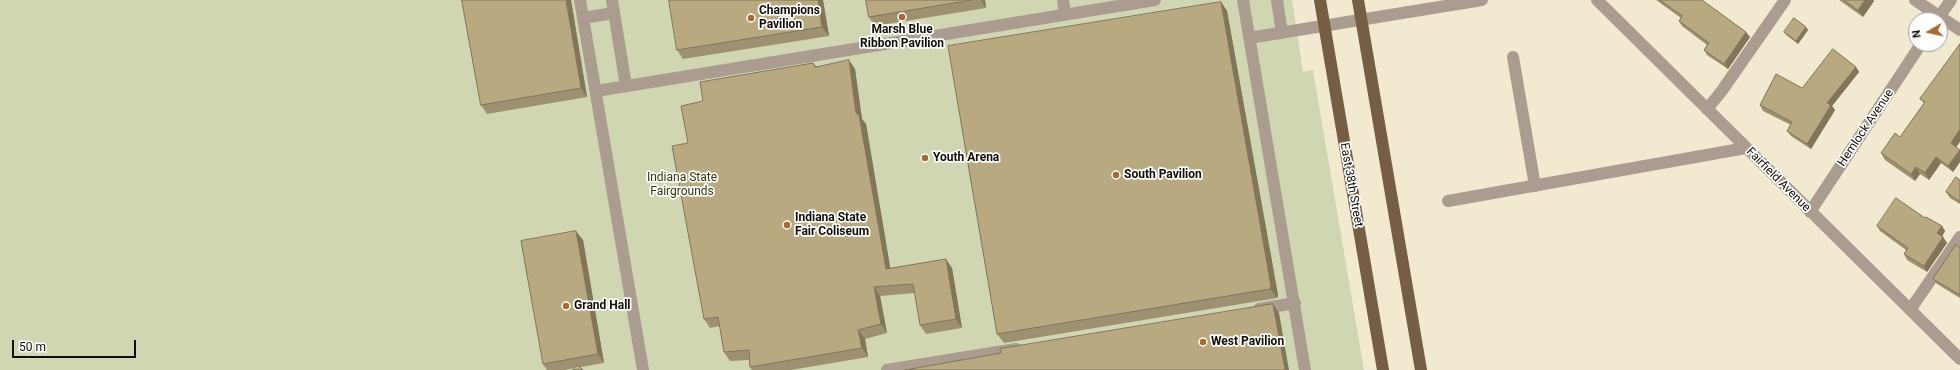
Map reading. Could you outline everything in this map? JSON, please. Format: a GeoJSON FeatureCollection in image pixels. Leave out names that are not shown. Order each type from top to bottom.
{"type":"FeatureCollection","features":[{"type":"Feature","properties":{"kind":"main road","name":"East 38th Street"},"geometry":{"type":"LineString","coordinates":[[1320,0],[1383,370]]}},
{"type":"Feature","properties":{"kind":"main road"},"geometry":{"type":"LineString","coordinates":[[1358,0],[1421,370]]}},
{"type":"Feature","properties":{"kind":"street"},"geometry":{"type":"LineString","coordinates":[[580,0],[643,370]]}},
{"type":"Feature","properties":{"kind":"street"},"geometry":{"type":"LineString","coordinates":[[612,0],[626,86]]}},
{"type":"Feature","properties":{"kind":"street"},"geometry":{"type":"LineString","coordinates":[[1063,0],[1065,14]]}},
{"type":"Feature","properties":{"kind":"street"},"geometry":{"type":"LineString","coordinates":[[596,91],[1155,0]]}},
{"type":"Feature","properties":{"kind":"street"},"geometry":{"type":"LineString","coordinates":[[1243,0],[1305,370]]}},
{"type":"Feature","properties":{"kind":"street"},"geometry":{"type":"LineString","coordinates":[[1277,0],[1282,33]]}},
{"type":"Feature","properties":{"kind":"street"},"geometry":{"type":"LineString","coordinates":[[1249,38],[1361,20],[1458,2],[1482,0]]}},
{"type":"Feature","properties":{"kind":"street","name":"Fairfield Avenue"},"geometry":{"type":"LineString","coordinates":[[1597,0],[1960,359]]}},
{"type":"Feature","properties":{"kind":"street"},"geometry":{"type":"LineString","coordinates":[[1707,109],[1721,92],[1785,0]]}},
{"type":"Feature","properties":{"kind":"street"},"geometry":{"type":"LineString","coordinates":[[1915,0],[1930,12]]}},
{"type":"Feature","properties":{"kind":"street"},"geometry":{"type":"LineString","coordinates":[[1942,12],[1951,0]]}},
{"type":"Feature","properties":{"kind":"street"},"geometry":{"type":"LineString","coordinates":[[583,18],[614,13]]}},
{"type":"Feature","properties":{"kind":"street"},"geometry":{"type":"LineString","coordinates":[[1948,23],[1960,30]]}},
{"type":"Feature","properties":{"kind":"street","name":"Hemlock Avenue"},"geometry":{"type":"LineString","coordinates":[[1810,212],[1917,52]]}},
{"type":"Feature","properties":{"kind":"street"},"geometry":{"type":"LineString","coordinates":[[1513,57],[1535,186]]}},
{"type":"Feature","properties":{"kind":"street"},"geometry":{"type":"LineString","coordinates":[[1448,201],[1746,148]]}},
{"type":"Feature","properties":{"kind":"street"},"geometry":{"type":"LineString","coordinates":[[1910,310],[1960,237]]}},
{"type":"Feature","properties":{"kind":"street"},"geometry":{"type":"LineString","coordinates":[[1249,311],[1294,303]]}},
{"type":"Feature","properties":{"kind":"street"},"geometry":{"type":"LineString","coordinates":[[887,370],[1026,348]]}},
{"type":"Feature","properties":{"kind":"green space","name":"Indiana State Fairgrounds"},"geometry":{"type":"Polygon","coordinates":[[[0,0],[1292,0],[1303,72],[1313,70],[1364,370],[0,370],[0,0]]]}},
{"type":"Feature","properties":{"kind":"building"},"geometry":{"type":"Polygon","coordinates":[[[462,0],[566,0],[581,88],[481,105],[462,0]]]}},
{"type":"Feature","properties":{"kind":"building","name":"Champions Pavilion"},"geometry":{"type":"Polygon","coordinates":[[[669,0],[818,0],[822,27],[677,50],[669,0]]]}},
{"type":"Feature","properties":{"kind":"building"},"geometry":{"type":"Polygon","coordinates":[[[866,0],[972,0],[869,17],[866,0]]]}},
{"type":"Feature","properties":{"kind":"building"},"geometry":{"type":"Polygon","coordinates":[[[1660,0],[1702,0],[1746,32],[1724,64],[1704,50],[1709,43],[1679,21],[1682,16],[1660,0]]]}},
{"type":"Feature","properties":{"kind":"building"},"geometry":{"type":"Polygon","coordinates":[[[1844,0],[1865,0],[1858,10],[1844,0]]]}},
{"type":"Feature","properties":{"kind":"building","name":"South Pavilion"},"geometry":{"type":"Polygon","coordinates":[[[1221,2],[1271,286],[1270,289],[997,334],[948,46],[1221,2]]]}},
{"type":"Feature","properties":{"kind":"building"},"geometry":{"type":"Polygon","coordinates":[[[1794,18],[1806,27],[1796,41],[1784,32],[1794,18]]]}},
{"type":"Feature","properties":{"kind":"building"},"geometry":{"type":"Polygon","coordinates":[[[1960,44],[1960,129],[1951,143],[1960,150],[1948,166],[1936,157],[1925,173],[1916,167],[1911,174],[1881,153],[1895,133],[1900,137],[1925,102],[1920,99],[1960,44]]]}},
{"type":"Feature","properties":{"kind":"building"},"geometry":{"type":"Polygon","coordinates":[[[1833,49],[1856,67],[1827,103],[1831,105],[1807,144],[1787,131],[1792,122],[1760,105],[1776,74],[1802,88],[1833,49]]]}},
{"type":"Feature","properties":{"kind":"building","name":"Indiana State Fair Coliseum"},"geometry":{"type":"Polygon","coordinates":[[[849,60],[856,113],[859,115],[886,269],[946,259],[956,319],[920,325],[913,284],[874,287],[881,324],[858,330],[862,348],[750,367],[749,350],[724,352],[718,317],[704,319],[672,146],[688,143],[681,106],[703,101],[700,82],[813,63],[815,67],[849,60]]]}},
{"type":"Feature","properties":{"kind":"building"},"geometry":{"type":"Polygon","coordinates":[[[1956,177],[1960,180],[1960,202],[1946,192],[1956,177]]]}},
{"type":"Feature","properties":{"kind":"building"},"geometry":{"type":"Polygon","coordinates":[[[1896,198],[1925,218],[1926,217],[1942,226],[1937,233],[1943,237],[1924,266],[1904,254],[1908,248],[1877,226],[1896,198]]]}},
{"type":"Feature","properties":{"kind":"building","name":"Grand Hall"},"geometry":{"type":"Polygon","coordinates":[[[576,231],[598,354],[543,364],[521,241],[576,231]]]}},
{"type":"Feature","properties":{"kind":"building"},"geometry":{"type":"Polygon","coordinates":[[[1956,245],[1960,248],[1960,295],[1933,279],[1956,245]]]}},
{"type":"Feature","properties":{"kind":"building","name":"West Pavilion"},"geometry":{"type":"Polygon","coordinates":[[[1273,304],[1285,370],[905,370],[1001,353],[1000,349],[1273,304]]]}},
{"type":"Feature","properties":{"kind":"building"},"geometry":{"type":"Polygon","coordinates":[[[578,365],[583,370],[573,370],[578,365]]]}},
{"type":"Feature","properties":{"kind":"place","name":"Marsh Blue Ribbon Pavilion"},"geometry":{"type":"Point","coordinates":[902,17]}},
{"type":"Feature","properties":{"kind":"place","name":"Champions Pavilion"},"geometry":{"type":"Point","coordinates":[751,18]}},
{"type":"Feature","properties":{"kind":"place","name":"Youth Arena"},"geometry":{"type":"Point","coordinates":[925,158]}},
{"type":"Feature","properties":{"kind":"place","name":"South Pavilion"},"geometry":{"type":"Point","coordinates":[1116,175]}},
{"type":"Feature","properties":{"kind":"place","name":"Indiana State Fair Coliseum"},"geometry":{"type":"Point","coordinates":[787,225]}},
{"type":"Feature","properties":{"kind":"place","name":"Grand Hall"},"geometry":{"type":"Point","coordinates":[566,306]}},
{"type":"Feature","properties":{"kind":"place","name":"West Pavilion"},"geometry":{"type":"Point","coordinates":[1203,342]}}]}
